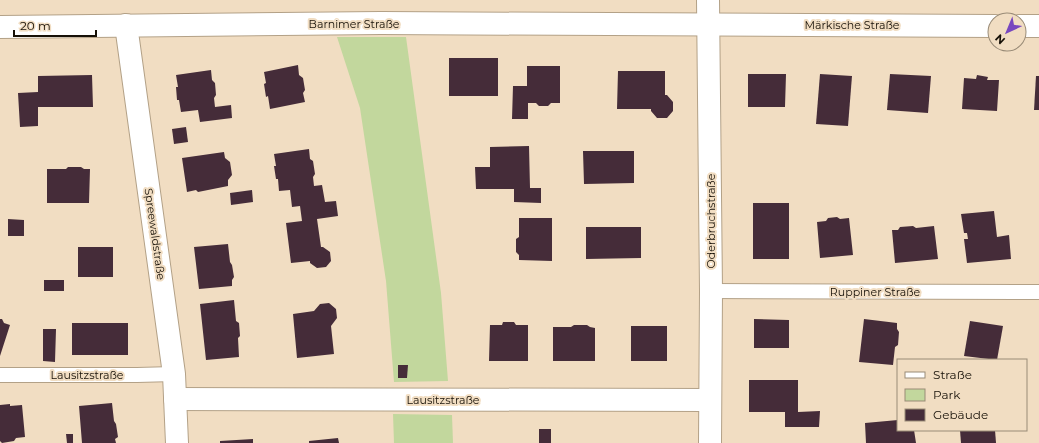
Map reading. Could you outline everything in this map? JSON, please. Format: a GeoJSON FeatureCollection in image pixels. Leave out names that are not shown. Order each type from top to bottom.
{"type":"FeatureCollection","features":[{"type":"Feature","properties":{"kind":"street","name":"Oderbruchstraße"},"geometry":{"type":"LineString","coordinates":[[708,0],[711,291],[710,443]]}},
{"type":"Feature","properties":{"kind":"street","name":"Barnimer Straße"},"geometry":{"type":"LineString","coordinates":[[0,27],[373,23],[709,24]]}},
{"type":"Feature","properties":{"kind":"street","name":"Märkische Straße"},"geometry":{"type":"LineString","coordinates":[[709,24],[987,26]]}},
{"type":"Feature","properties":{"kind":"street","name":"Spreewaldstraße"},"geometry":{"type":"LineString","coordinates":[[126,25],[156,232],[174,374],[177,443]]}},
{"type":"Feature","properties":{"kind":"street"},"geometry":{"type":"LineString","coordinates":[[1027,26],[1039,26]]}},
{"type":"Feature","properties":{"kind":"street","name":"Lausitzstraße"},"geometry":{"type":"LineString","coordinates":[[175,399],[710,400]]}},
{"type":"Feature","properties":{"kind":"lane","name":"Ruppiner Straße"},"geometry":{"type":"LineString","coordinates":[[711,291],[1039,292]]}},
{"type":"Feature","properties":{"kind":"lane","name":"Lausitzstraße"},"geometry":{"type":"LineString","coordinates":[[0,375],[174,374]]}},
{"type":"Feature","properties":{"kind":"green space"},"geometry":{"type":"Polygon","coordinates":[[[337,37],[406,37],[441,293],[448,381],[394,382],[386,281],[360,108],[337,37]]]}},
{"type":"Feature","properties":{"kind":"green space"},"geometry":{"type":"Polygon","coordinates":[[[393,414],[452,415],[453,443],[394,443],[393,414]]]}},
{"type":"Feature","properties":{"kind":"building"},"geometry":{"type":"Polygon","coordinates":[[[449,58],[498,58],[498,96],[449,96],[449,58]]]}},
{"type":"Feature","properties":{"kind":"building"},"geometry":{"type":"Polygon","coordinates":[[[298,65],[299,75],[303,78],[305,90],[303,93],[305,102],[270,109],[268,96],[266,97],[264,72],[298,65]]]}},
{"type":"Feature","properties":{"kind":"building"},"geometry":{"type":"Polygon","coordinates":[[[527,66],[560,66],[560,103],[551,103],[548,106],[539,106],[536,103],[528,103],[528,119],[512,119],[513,86],[527,86],[527,66]]]}},
{"type":"Feature","properties":{"kind":"building"},"geometry":{"type":"Polygon","coordinates":[[[211,70],[212,80],[215,83],[215,107],[231,105],[232,118],[200,122],[198,110],[181,112],[179,100],[177,100],[176,87],[178,87],[176,75],[211,70]]]}},
{"type":"Feature","properties":{"kind":"building"},"geometry":{"type":"Polygon","coordinates":[[[618,71],[665,71],[665,95],[667,95],[673,102],[673,111],[667,118],[657,118],[651,109],[617,109],[618,71]]]}},
{"type":"Feature","properties":{"kind":"building"},"geometry":{"type":"Polygon","coordinates":[[[748,74],[786,74],[785,107],[748,107],[748,74]]]}},
{"type":"Feature","properties":{"kind":"building"},"geometry":{"type":"Polygon","coordinates":[[[820,74],[852,76],[848,126],[816,124],[820,74]]]}},
{"type":"Feature","properties":{"kind":"building"},"geometry":{"type":"Polygon","coordinates":[[[890,74],[931,76],[928,113],[887,110],[890,74]]]}},
{"type":"Feature","properties":{"kind":"building"},"geometry":{"type":"Polygon","coordinates":[[[92,75],[93,107],[38,107],[38,126],[20,127],[18,93],[38,92],[38,76],[92,75]]]}},
{"type":"Feature","properties":{"kind":"building"},"geometry":{"type":"Polygon","coordinates":[[[977,75],[988,77],[987,80],[999,80],[997,111],[962,109],[964,78],[976,79],[977,75]]]}},
{"type":"Feature","properties":{"kind":"building"},"geometry":{"type":"Polygon","coordinates":[[[1036,76],[1039,76],[1039,110],[1034,110],[1036,76]]]}},
{"type":"Feature","properties":{"kind":"building"},"geometry":{"type":"Polygon","coordinates":[[[186,127],[188,142],[174,144],[172,129],[186,127]]]}},
{"type":"Feature","properties":{"kind":"building"},"geometry":{"type":"Polygon","coordinates":[[[529,146],[530,188],[541,188],[541,203],[514,202],[514,189],[476,189],[475,167],[490,167],[490,147],[529,146]]]}},
{"type":"Feature","properties":{"kind":"building"},"geometry":{"type":"Polygon","coordinates":[[[309,149],[310,159],[313,161],[315,174],[313,177],[314,186],[322,185],[325,202],[336,201],[338,216],[317,219],[321,247],[330,252],[331,261],[326,267],[317,268],[310,263],[310,261],[291,263],[286,223],[302,221],[300,206],[292,207],[290,190],[279,191],[278,179],[276,179],[274,166],[276,166],[274,154],[309,149]]]}},
{"type":"Feature","properties":{"kind":"building"},"geometry":{"type":"Polygon","coordinates":[[[583,151],[634,151],[634,183],[584,184],[583,151]]]}},
{"type":"Feature","properties":{"kind":"building"},"geometry":{"type":"Polygon","coordinates":[[[224,152],[225,158],[230,162],[232,175],[228,180],[228,186],[198,192],[196,190],[187,192],[182,158],[224,152]]]}},
{"type":"Feature","properties":{"kind":"building"},"geometry":{"type":"Polygon","coordinates":[[[68,167],[90,169],[89,203],[47,203],[47,169],[66,169],[68,167]]]}},
{"type":"Feature","properties":{"kind":"building"},"geometry":{"type":"Polygon","coordinates":[[[252,190],[253,202],[231,205],[230,193],[252,190]]]}},
{"type":"Feature","properties":{"kind":"building"},"geometry":{"type":"Polygon","coordinates":[[[753,203],[789,203],[789,259],[753,259],[753,203]]]}},
{"type":"Feature","properties":{"kind":"building"},"geometry":{"type":"Polygon","coordinates":[[[994,211],[997,237],[1009,235],[1011,259],[967,263],[964,239],[968,239],[967,233],[964,233],[961,214],[994,211]]]}},
{"type":"Feature","properties":{"kind":"building"},"geometry":{"type":"Polygon","coordinates":[[[837,217],[840,219],[849,218],[853,255],[820,258],[817,222],[826,221],[828,218],[837,217]]]}},
{"type":"Feature","properties":{"kind":"building"},"geometry":{"type":"Polygon","coordinates":[[[519,218],[552,218],[552,261],[519,260],[519,255],[516,252],[516,239],[519,237],[519,218]]]}},
{"type":"Feature","properties":{"kind":"building"},"geometry":{"type":"Polygon","coordinates":[[[8,219],[24,220],[24,236],[8,236],[8,219]]]}},
{"type":"Feature","properties":{"kind":"building"},"geometry":{"type":"Polygon","coordinates":[[[913,226],[916,228],[934,226],[938,259],[895,263],[892,230],[898,230],[900,227],[913,226]]]}},
{"type":"Feature","properties":{"kind":"building"},"geometry":{"type":"Polygon","coordinates":[[[586,227],[641,227],[641,258],[586,259],[586,227]]]}},
{"type":"Feature","properties":{"kind":"building"},"geometry":{"type":"Polygon","coordinates":[[[228,244],[230,262],[234,277],[232,280],[232,286],[199,289],[194,247],[228,244]]]}},
{"type":"Feature","properties":{"kind":"building"},"geometry":{"type":"Polygon","coordinates":[[[78,247],[113,247],[113,277],[78,277],[78,247]]]}},
{"type":"Feature","properties":{"kind":"building"},"geometry":{"type":"Polygon","coordinates":[[[44,280],[64,280],[64,291],[44,291],[44,280]]]}},
{"type":"Feature","properties":{"kind":"building"},"geometry":{"type":"Polygon","coordinates":[[[234,300],[236,321],[239,323],[239,357],[206,360],[200,304],[234,300]]]}},
{"type":"Feature","properties":{"kind":"building"},"geometry":{"type":"Polygon","coordinates":[[[329,303],[336,309],[337,318],[331,326],[334,354],[297,358],[293,314],[314,311],[320,304],[329,303]]]}},
{"type":"Feature","properties":{"kind":"building"},"geometry":{"type":"Polygon","coordinates":[[[0,319],[2,319],[4,323],[10,325],[0,356],[0,319]]]}},
{"type":"Feature","properties":{"kind":"building"},"geometry":{"type":"Polygon","coordinates":[[[754,319],[789,320],[789,348],[754,348],[754,319]]]}},
{"type":"Feature","properties":{"kind":"building"},"geometry":{"type":"Polygon","coordinates":[[[864,319],[897,323],[897,329],[899,332],[898,345],[895,347],[893,365],[859,362],[864,319]]]}},
{"type":"Feature","properties":{"kind":"building"},"geometry":{"type":"Polygon","coordinates":[[[970,321],[1003,326],[997,359],[964,356],[970,321]]]}},
{"type":"Feature","properties":{"kind":"building"},"geometry":{"type":"Polygon","coordinates":[[[503,322],[514,322],[516,325],[528,325],[528,361],[489,361],[490,325],[502,325],[503,322]]]}},
{"type":"Feature","properties":{"kind":"building"},"geometry":{"type":"Polygon","coordinates":[[[72,323],[128,323],[128,355],[72,355],[72,323]]]}},
{"type":"Feature","properties":{"kind":"building"},"geometry":{"type":"Polygon","coordinates":[[[574,325],[587,325],[595,328],[595,361],[553,361],[553,327],[571,327],[574,325]]]}},
{"type":"Feature","properties":{"kind":"building"},"geometry":{"type":"Polygon","coordinates":[[[631,326],[667,326],[667,361],[631,361],[631,326]]]}},
{"type":"Feature","properties":{"kind":"building"},"geometry":{"type":"Polygon","coordinates":[[[43,329],[56,329],[55,362],[43,361],[43,329]]]}},
{"type":"Feature","properties":{"kind":"building"},"geometry":{"type":"Polygon","coordinates":[[[398,365],[408,365],[407,378],[398,378],[398,365]]]}},
{"type":"Feature","properties":{"kind":"building"},"geometry":{"type":"Polygon","coordinates":[[[749,380],[798,380],[798,412],[820,411],[819,427],[785,427],[785,412],[749,412],[749,380]]]}},
{"type":"Feature","properties":{"kind":"building"},"geometry":{"type":"Polygon","coordinates":[[[112,403],[118,437],[115,439],[116,443],[82,443],[79,406],[112,403]]]}},
{"type":"Feature","properties":{"kind":"building"},"geometry":{"type":"Polygon","coordinates":[[[10,404],[10,406],[22,405],[25,437],[16,438],[14,441],[2,443],[0,441],[0,405],[10,404]]]}},
{"type":"Feature","properties":{"kind":"building"},"geometry":{"type":"Polygon","coordinates":[[[897,420],[897,431],[914,431],[916,443],[866,443],[865,423],[897,420]]]}},
{"type":"Feature","properties":{"kind":"building"},"geometry":{"type":"Polygon","coordinates":[[[539,429],[551,429],[551,443],[539,443],[539,429]]]}},
{"type":"Feature","properties":{"kind":"building"},"geometry":{"type":"Polygon","coordinates":[[[960,431],[995,431],[996,443],[961,443],[960,431]]]}},
{"type":"Feature","properties":{"kind":"building"},"geometry":{"type":"Polygon","coordinates":[[[66,434],[73,434],[73,443],[67,443],[66,434]]]}},
{"type":"Feature","properties":{"kind":"building"},"geometry":{"type":"Polygon","coordinates":[[[338,438],[339,443],[309,443],[309,441],[338,438]]]}},
{"type":"Feature","properties":{"kind":"building"},"geometry":{"type":"Polygon","coordinates":[[[253,439],[253,443],[220,443],[220,441],[253,439]]]}}]}
